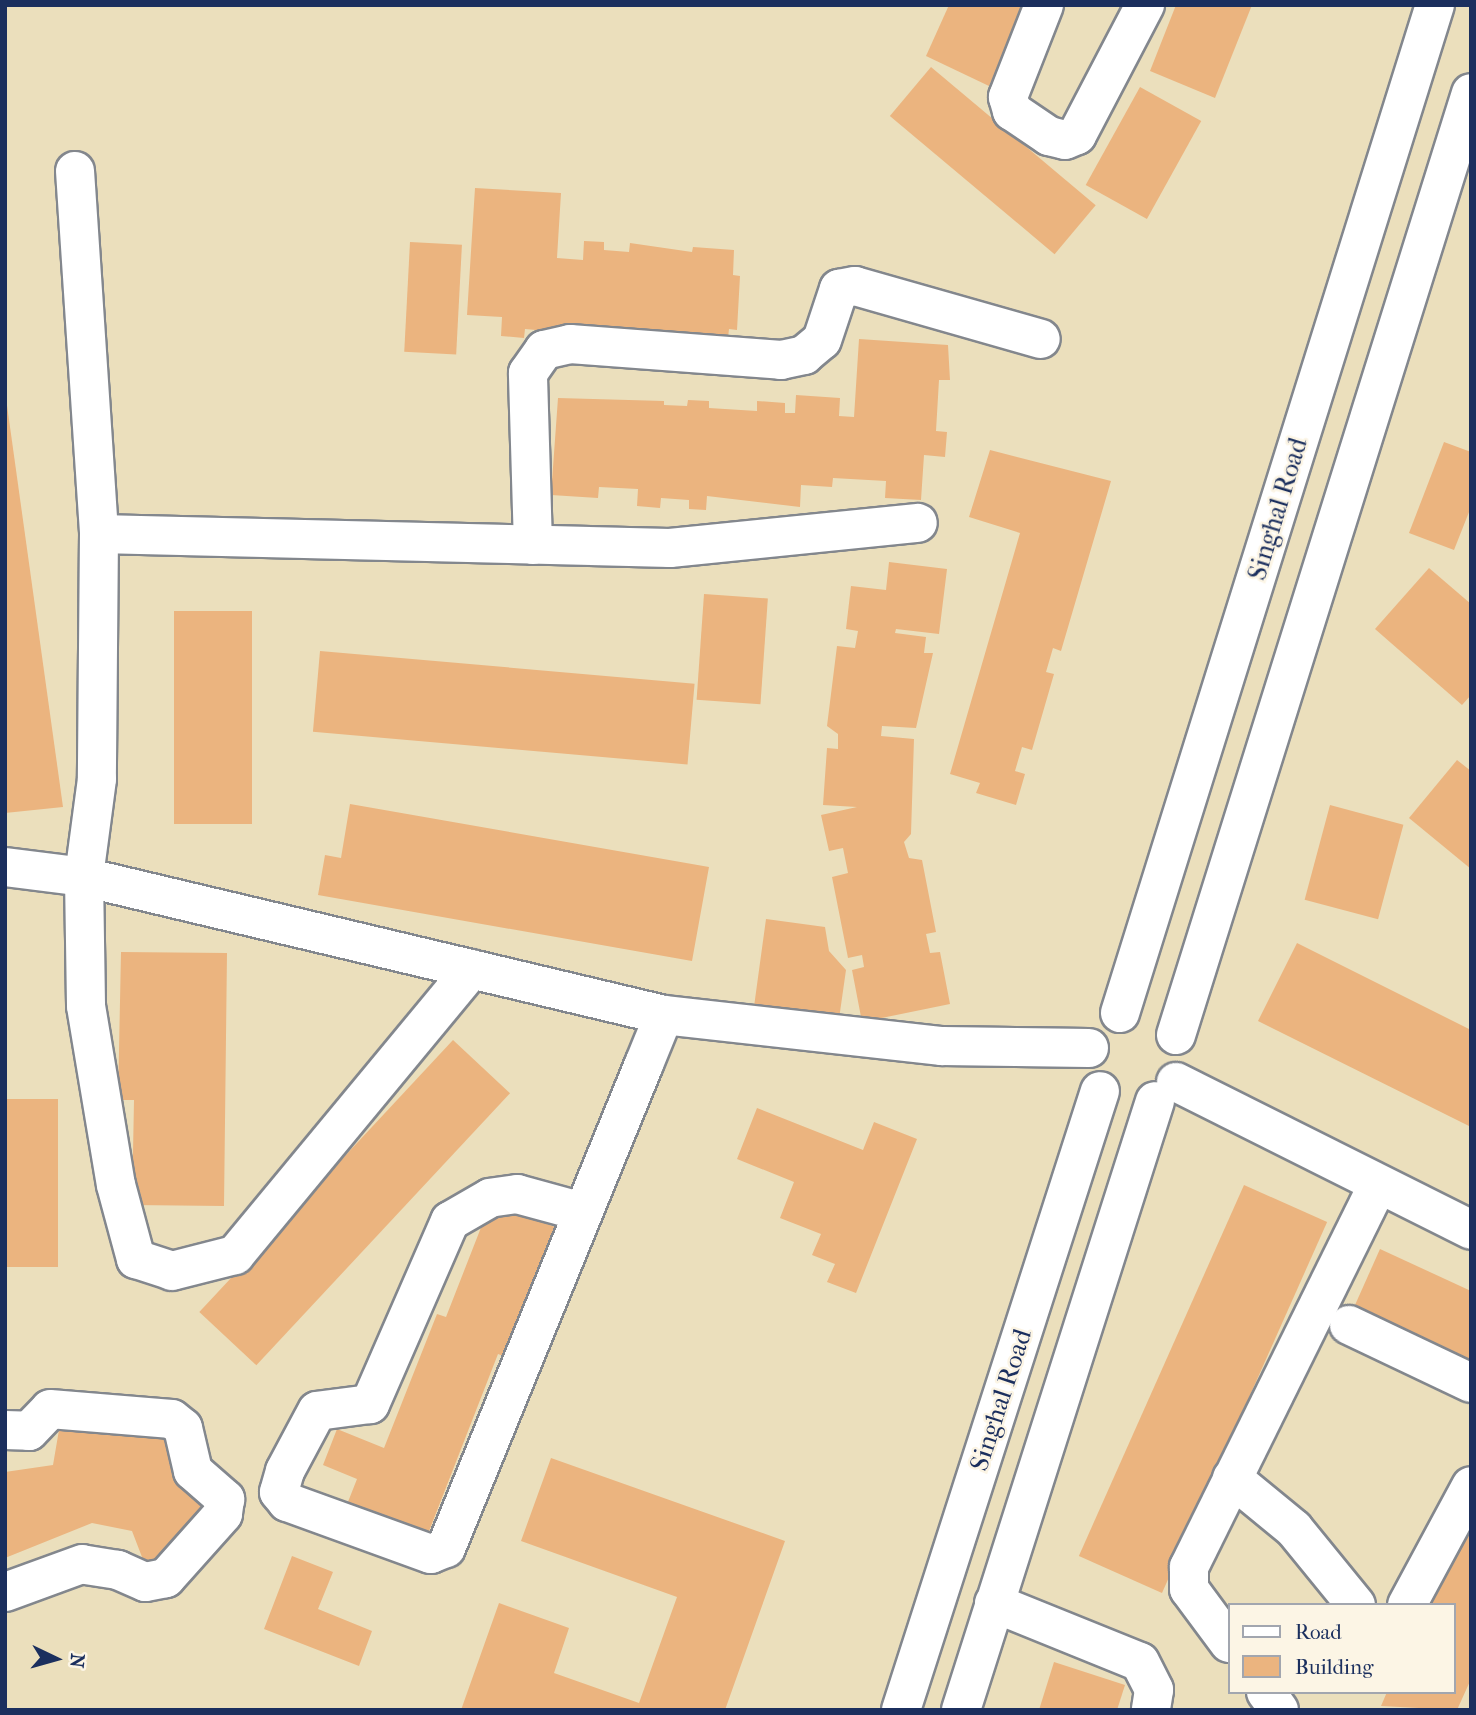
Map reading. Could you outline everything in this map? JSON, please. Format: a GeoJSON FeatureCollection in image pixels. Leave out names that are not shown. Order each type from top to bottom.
{"type":"FeatureCollection","features":[{"type":"Feature","properties":{"kind":"street"},"geometry":{"type":"LineString","coordinates":[[1044,5],[1008,97],[1012,111],[1049,136],[1065,140],[1077,135],[1144,5]]}},
{"type":"Feature","properties":{"kind":"street","name":"Singhal Road"},"geometry":{"type":"LineString","coordinates":[[1120,1013],[1435,5]]}},
{"type":"Feature","properties":{"kind":"street"},"geometry":{"type":"LineString","coordinates":[[961,1710],[1166,1091],[1182,1067],[1176,1035],[1471,93]]}},
{"type":"Feature","properties":{"kind":"street"},"geometry":{"type":"LineString","coordinates":[[75,171],[99,534],[97,779],[84,877],[86,1006],[116,1185],[136,1259],[172,1271],[235,1255],[471,970]]}},
{"type":"Feature","properties":{"kind":"street"},"geometry":{"type":"LineString","coordinates":[[533,545],[528,373],[544,351],[570,344],[781,360],[804,355],[821,340],[839,289],[855,286],[1041,339]]}},
{"type":"Feature","properties":{"kind":"street"},"geometry":{"type":"LineString","coordinates":[[99,534],[670,548],[918,523]]}},
{"type":"Feature","properties":{"kind":"street"},"geometry":{"type":"LineString","coordinates":[[5,867],[84,877],[664,1015],[942,1046],[1089,1048]]}},
{"type":"Feature","properties":{"kind":"street"},"geometry":{"type":"LineString","coordinates":[[1176,1035],[1152,1014],[1120,1013],[1095,1033],[1089,1048],[1090,1072],[1100,1091],[1126,1105],[1166,1091],[1471,1230]]}},
{"type":"Feature","properties":{"kind":"street"},"geometry":{"type":"LineString","coordinates":[[583,1212],[517,1194],[491,1198],[450,1221],[370,1404],[317,1411],[285,1471],[279,1492],[287,1502],[431,1554],[446,1548],[664,1015]]}},
{"type":"Feature","properties":{"kind":"street","name":"Singhal Road"},"geometry":{"type":"LineString","coordinates":[[901,1710],[1100,1091]]}},
{"type":"Feature","properties":{"kind":"street"},"geometry":{"type":"LineString","coordinates":[[1228,1642],[1189,1589],[1189,1567],[1377,1186]]}},
{"type":"Feature","properties":{"kind":"street"},"geometry":{"type":"LineString","coordinates":[[1349,1325],[1471,1383]]}},
{"type":"Feature","properties":{"kind":"street"},"geometry":{"type":"LineString","coordinates":[[5,1430],[29,1431],[50,1409],[172,1419],[183,1427],[193,1471],[225,1499],[223,1514],[166,1578],[145,1583],[118,1570],[82,1563],[5,1592]]}},
{"type":"Feature","properties":{"kind":"street"},"geometry":{"type":"LineString","coordinates":[[1232,1478],[1294,1529],[1354,1603]]}},
{"type":"Feature","properties":{"kind":"street"},"geometry":{"type":"LineString","coordinates":[[1408,1603],[1471,1486]]}},
{"type":"Feature","properties":{"kind":"street"},"geometry":{"type":"LineString","coordinates":[[994,1604],[1140,1662],[1154,1690],[1151,1710]]}},
{"type":"Feature","properties":{"kind":"street"},"geometry":{"type":"LineString","coordinates":[[1267,1694],[1279,1710]]}},
{"type":"Feature","properties":{"kind":"building"},"geometry":{"type":"Polygon","coordinates":[[[949,5],[1027,5],[989,86],[926,56],[949,5]]]}},
{"type":"Feature","properties":{"kind":"building"},"geometry":{"type":"Polygon","coordinates":[[[1176,5],[1252,5],[1215,98],[1150,71],[1176,5]]]}},
{"type":"Feature","properties":{"kind":"building"},"geometry":{"type":"Polygon","coordinates":[[[931,67],[1096,205],[1055,254],[890,116],[931,67]]]}},
{"type":"Feature","properties":{"kind":"building"},"geometry":{"type":"Polygon","coordinates":[[[1140,87],[1201,121],[1147,219],[1086,185],[1140,87]]]}},
{"type":"Feature","properties":{"kind":"building"},"geometry":{"type":"Polygon","coordinates":[[[475,188],[561,193],[557,258],[583,260],[584,241],[604,242],[604,250],[629,252],[630,243],[692,252],[693,247],[734,250],[733,275],[740,276],[737,330],[729,329],[727,347],[525,329],[524,338],[501,336],[502,317],[467,315],[475,188]]]}},
{"type":"Feature","properties":{"kind":"building"},"geometry":{"type":"Polygon","coordinates":[[[410,242],[462,245],[456,355],[404,352],[410,242]]]}},
{"type":"Feature","properties":{"kind":"building"},"geometry":{"type":"Polygon","coordinates":[[[859,339],[948,345],[950,380],[939,380],[936,431],[947,432],[945,457],[924,455],[921,500],[885,498],[886,481],[833,478],[832,487],[801,485],[800,507],[707,496],[706,510],[689,509],[689,500],[661,498],[660,508],[637,506],[638,489],[599,487],[598,498],[551,495],[558,398],[664,401],[664,405],[687,406],[688,400],[709,401],[709,408],[757,411],[757,401],[785,403],[785,413],[795,413],[796,395],[840,398],[839,416],[854,417],[859,339]]]}},
{"type":"Feature","properties":{"kind":"building"},"geometry":{"type":"Polygon","coordinates":[[[5,391],[63,807],[5,813],[5,391]]]}},
{"type":"Feature","properties":{"kind":"building"},"geometry":{"type":"Polygon","coordinates":[[[1444,442],[1471,452],[1471,507],[1454,550],[1409,533],[1444,442]]]}},
{"type":"Feature","properties":{"kind":"building"},"geometry":{"type":"Polygon","coordinates":[[[990,450],[1111,481],[1061,651],[1053,648],[1046,672],[1054,674],[1032,750],[1022,747],[1015,771],[1025,774],[1016,805],[976,793],[980,783],[950,774],[1020,533],[969,517],[990,450]]]}},
{"type":"Feature","properties":{"kind":"building"},"geometry":{"type":"Polygon","coordinates":[[[889,562],[947,569],[939,634],[896,629],[895,633],[926,637],[924,653],[933,653],[916,728],[882,726],[881,736],[914,739],[911,834],[904,842],[909,858],[922,860],[936,932],[926,934],[930,953],[940,952],[950,1004],[862,1022],[852,970],[864,967],[862,955],[848,958],[832,877],[848,873],[843,848],[829,851],[821,815],[857,807],[823,805],[827,748],[838,749],[838,734],[827,726],[837,646],[855,648],[858,631],[846,629],[851,586],[886,590],[889,562]]]}},
{"type":"Feature","properties":{"kind":"building"},"geometry":{"type":"Polygon","coordinates":[[[1429,568],[1471,604],[1471,695],[1462,705],[1375,629],[1429,568]]]}},
{"type":"Feature","properties":{"kind":"building"},"geometry":{"type":"Polygon","coordinates":[[[704,594],[768,598],[760,704],[697,700],[704,594]]]}},
{"type":"Feature","properties":{"kind":"building"},"geometry":{"type":"Polygon","coordinates":[[[174,611],[252,611],[252,824],[174,824],[174,611]]]}},
{"type":"Feature","properties":{"kind":"building"},"geometry":{"type":"Polygon","coordinates":[[[320,651],[695,684],[688,764],[313,732],[320,651]]]}},
{"type":"Feature","properties":{"kind":"building"},"geometry":{"type":"Polygon","coordinates":[[[1457,760],[1471,771],[1471,869],[1409,818],[1457,760]]]}},
{"type":"Feature","properties":{"kind":"building"},"geometry":{"type":"Polygon","coordinates":[[[350,804],[709,867],[692,961],[318,895],[325,855],[341,858],[350,804]]]}},
{"type":"Feature","properties":{"kind":"building"},"geometry":{"type":"Polygon","coordinates":[[[1330,805],[1403,825],[1378,919],[1305,900],[1330,805]]]}},
{"type":"Feature","properties":{"kind":"building"},"geometry":{"type":"Polygon","coordinates":[[[766,919],[825,927],[829,951],[846,970],[838,1026],[753,1014],[766,919]]]}},
{"type":"Feature","properties":{"kind":"building"},"geometry":{"type":"Polygon","coordinates":[[[1297,943],[1471,1030],[1471,1127],[1258,1021],[1297,943]]]}},
{"type":"Feature","properties":{"kind":"building"},"geometry":{"type":"Polygon","coordinates":[[[121,952],[227,953],[224,1206],[132,1205],[134,1100],[118,1100],[121,952]]]}},
{"type":"Feature","properties":{"kind":"building"},"geometry":{"type":"Polygon","coordinates":[[[453,1040],[510,1093],[256,1365],[199,1312],[453,1040]]]}},
{"type":"Feature","properties":{"kind":"building"},"geometry":{"type":"Polygon","coordinates":[[[5,1099],[58,1099],[58,1267],[5,1267],[5,1099]]]}},
{"type":"Feature","properties":{"kind":"building"},"geometry":{"type":"Polygon","coordinates":[[[757,1108],[863,1150],[874,1122],[917,1139],[856,1293],[827,1282],[835,1264],[812,1255],[821,1234],[780,1218],[794,1182],[737,1159],[757,1108]]]}},
{"type":"Feature","properties":{"kind":"building"},"geometry":{"type":"Polygon","coordinates":[[[1244,1185],[1327,1222],[1162,1593],[1079,1556],[1244,1185]]]}},
{"type":"Feature","properties":{"kind":"building"},"geometry":{"type":"Polygon","coordinates":[[[491,1202],[565,1231],[514,1360],[498,1354],[424,1544],[344,1512],[357,1479],[323,1465],[337,1429],[384,1448],[437,1314],[446,1317],[491,1202]]]}},
{"type":"Feature","properties":{"kind":"building"},"geometry":{"type":"Polygon","coordinates":[[[1380,1249],[1471,1291],[1471,1368],[1351,1314],[1380,1249]]]}},
{"type":"Feature","properties":{"kind":"building"},"geometry":{"type":"Polygon","coordinates":[[[60,1424],[173,1432],[176,1484],[216,1510],[147,1570],[132,1531],[92,1523],[5,1558],[5,1472],[53,1465],[60,1424]]]}},
{"type":"Feature","properties":{"kind":"building"},"geometry":{"type":"Polygon","coordinates":[[[551,1458],[785,1541],[725,1710],[461,1710],[499,1603],[569,1628],[554,1673],[639,1703],[677,1597],[521,1541],[551,1458]]]}},
{"type":"Feature","properties":{"kind":"building"},"geometry":{"type":"Polygon","coordinates":[[[1471,1525],[1471,1679],[1457,1710],[1381,1706],[1386,1694],[1455,1694],[1455,1603],[1428,1603],[1454,1545],[1460,1548],[1471,1525]]]}},
{"type":"Feature","properties":{"kind":"building"},"geometry":{"type":"Polygon","coordinates":[[[292,1556],[333,1572],[318,1609],[372,1631],[359,1666],[264,1629],[292,1556]]]}},
{"type":"Feature","properties":{"kind":"building"},"geometry":{"type":"Polygon","coordinates":[[[1054,1662],[1125,1685],[1117,1710],[1039,1710],[1054,1662]]]}}]}
